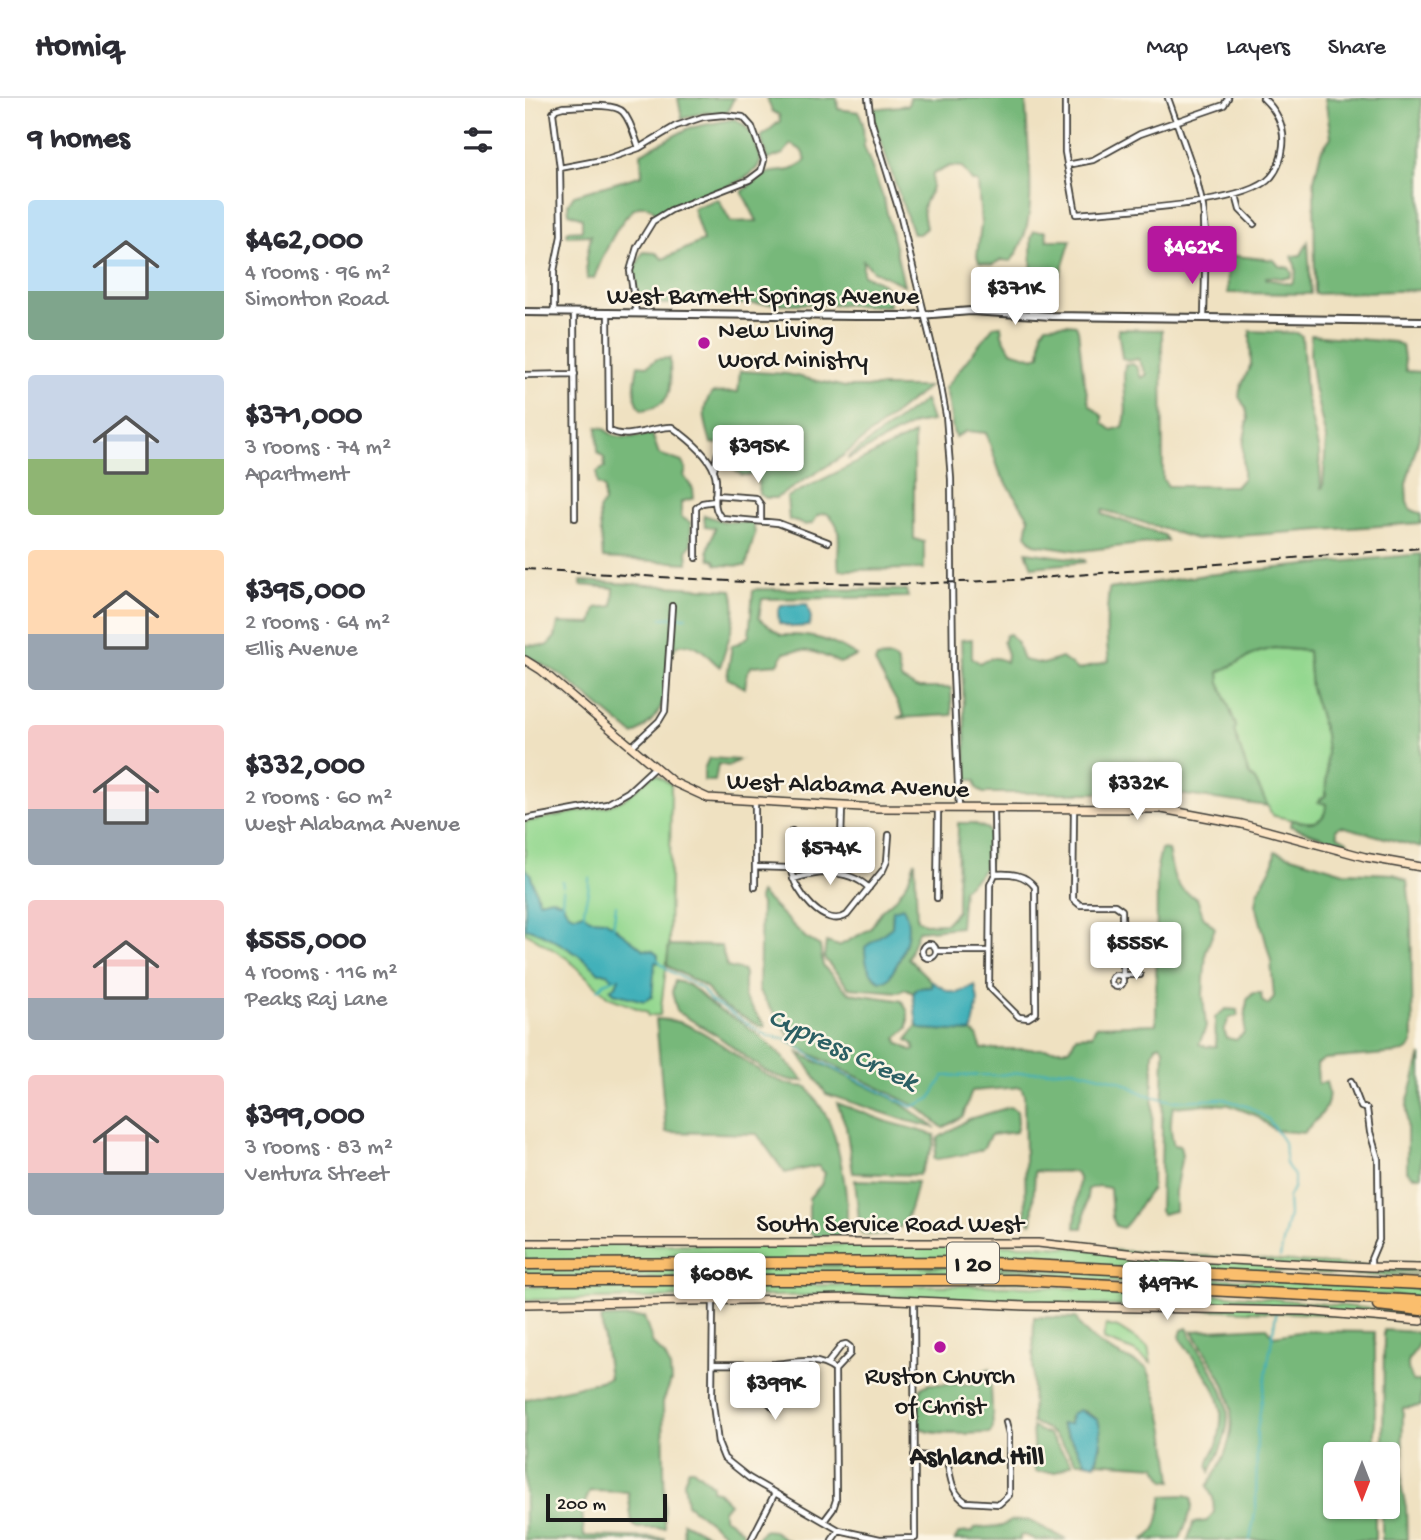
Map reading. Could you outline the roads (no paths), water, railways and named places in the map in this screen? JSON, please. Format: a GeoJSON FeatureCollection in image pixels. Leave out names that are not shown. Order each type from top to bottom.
{"type":"FeatureCollection","features":[{"type":"Feature","properties":{"kind":"highway","name":"I 20"},"geometry":{"type":"LineString","coordinates":[[525,1264],[968,1262],[1421,1284]]}},
{"type":"Feature","properties":{"kind":"highway"},"geometry":{"type":"LineString","coordinates":[[1328,1280],[1421,1278]]}},
{"type":"Feature","properties":{"kind":"highway","name":"I 20"},"geometry":{"type":"LineString","coordinates":[[525,1280],[1016,1280],[1421,1301]]}},
{"type":"Feature","properties":{"kind":"highway"},"geometry":{"type":"LineString","coordinates":[[1312,1296],[1421,1310]]}},
{"type":"Feature","properties":{"kind":"main road","name":"West Alabama Avenue"},"geometry":{"type":"LineString","coordinates":[[525,660],[541,670],[679,786],[722,801],[842,807],[1175,811],[1242,824],[1365,857],[1421,867]]}},
{"type":"Feature","properties":{"kind":"main road","name":"South Service Road West"},"geometry":{"type":"LineString","coordinates":[[525,1243],[1038,1243],[1153,1256],[1421,1268]]}},
{"type":"Feature","properties":{"kind":"main road"},"geometry":{"type":"LineString","coordinates":[[525,1304],[854,1298],[1025,1306],[1304,1311],[1421,1321]]}},
{"type":"Feature","properties":{"kind":"street"},"geometry":{"type":"LineString","coordinates":[[868,98],[871,120],[900,214],[946,415],[951,479],[953,672],[958,808]]}},
{"type":"Feature","properties":{"kind":"street"},"geometry":{"type":"LineString","coordinates":[[1065,98],[1065,145],[1076,214],[1202,201],[1236,195],[1255,188],[1271,178],[1281,157],[1283,130],[1277,116],[1263,98]]}},
{"type":"Feature","properties":{"kind":"street"},"geometry":{"type":"LineString","coordinates":[[1168,98],[1202,201],[1206,232],[1204,318]]}},
{"type":"Feature","properties":{"kind":"street"},"geometry":{"type":"LineString","coordinates":[[1067,165],[1095,159],[1140,134],[1224,105],[1228,98]]}},
{"type":"Feature","properties":{"kind":"street"},"geometry":{"type":"LineString","coordinates":[[554,312],[554,271],[561,236],[560,168],[553,113],[563,107],[609,106],[618,109],[623,113],[639,148]]}},
{"type":"Feature","properties":{"kind":"street"},"geometry":{"type":"LineString","coordinates":[[560,168],[607,159],[639,148],[676,126],[703,117],[723,114],[743,117],[752,127],[764,160],[761,171],[749,180],[671,210],[653,221],[638,247],[631,271],[636,313]]}},
{"type":"Feature","properties":{"kind":"street"},"geometry":{"type":"LineString","coordinates":[[1236,195],[1240,210],[1254,224]]}},
{"type":"Feature","properties":{"kind":"street","name":"West Barnett Springs Avenue"},"geometry":{"type":"LineString","coordinates":[[525,312],[923,315],[971,311],[1052,316],[1421,321]]}},
{"type":"Feature","properties":{"kind":"street"},"geometry":{"type":"LineString","coordinates":[[574,312],[575,518]]}},
{"type":"Feature","properties":{"kind":"street"},"geometry":{"type":"LineString","coordinates":[[608,313],[609,430],[621,435],[656,427],[672,427],[714,470]]}},
{"type":"Feature","properties":{"kind":"street"},"geometry":{"type":"LineString","coordinates":[[525,375],[575,374]]}},
{"type":"Feature","properties":{"kind":"street"},"geometry":{"type":"LineString","coordinates":[[750,452],[718,452],[714,470],[717,513],[722,518],[778,523],[828,542]]}},
{"type":"Feature","properties":{"kind":"street"},"geometry":{"type":"LineString","coordinates":[[696,558],[696,508],[702,503],[715,498],[756,498],[761,505],[761,520]]}},
{"type":"Feature","properties":{"kind":"street"},"geometry":{"type":"LineString","coordinates":[[631,747],[659,721],[665,711],[672,606]]}},
{"type":"Feature","properties":{"kind":"street"},"geometry":{"type":"LineString","coordinates":[[525,819],[607,804],[632,789],[655,767]]}},
{"type":"Feature","properties":{"kind":"street"},"geometry":{"type":"LineString","coordinates":[[755,802],[755,887]]}},
{"type":"Feature","properties":{"kind":"street"},"geometry":{"type":"LineString","coordinates":[[840,874],[842,807]]}},
{"type":"Feature","properties":{"kind":"street"},"geometry":{"type":"LineString","coordinates":[[937,898],[938,808]]}},
{"type":"Feature","properties":{"kind":"street"},"geometry":{"type":"LineString","coordinates":[[994,808],[995,873],[990,885],[989,987],[1019,1017],[1032,1016],[1036,1009],[1035,887],[1033,883],[1014,873],[995,873]]}},
{"type":"Feature","properties":{"kind":"street"},"geometry":{"type":"LineString","coordinates":[[1075,808],[1073,899],[1081,905],[1115,905],[1122,910],[1122,976],[1140,975]]}},
{"type":"Feature","properties":{"kind":"street"},"geometry":{"type":"LineString","coordinates":[[792,831],[790,868],[793,879],[801,894],[823,915],[832,919],[845,917],[869,888],[887,861],[889,835]]}},
{"type":"Feature","properties":{"kind":"street"},"geometry":{"type":"LineString","coordinates":[[755,867],[790,868]]}},
{"type":"Feature","properties":{"kind":"street"},"geometry":{"type":"LineString","coordinates":[[793,879],[815,874],[840,874],[858,878],[869,888]]}},
{"type":"Feature","properties":{"kind":"street"},"geometry":{"type":"LineString","coordinates":[[936,951],[989,951]]}},
{"type":"Feature","properties":{"kind":"street"},"geometry":{"type":"LineString","coordinates":[[1351,1081],[1361,1107],[1367,1110],[1378,1158],[1379,1240],[1371,1259],[1371,1267]]}},
{"type":"Feature","properties":{"kind":"street"},"geometry":{"type":"LineString","coordinates":[[713,1300],[715,1425],[717,1443],[724,1458],[749,1478],[839,1530],[880,1539],[915,1539],[914,1300]]}},
{"type":"Feature","properties":{"kind":"street"},"geometry":{"type":"LineString","coordinates":[[824,1521],[836,1500],[835,1370],[850,1354],[850,1347],[842,1345],[827,1364]]}},
{"type":"Feature","properties":{"kind":"street"},"geometry":{"type":"LineString","coordinates":[[713,1364],[775,1364],[804,1360],[827,1364],[835,1370]]}},
{"type":"Feature","properties":{"kind":"street"},"geometry":{"type":"LineString","coordinates":[[775,1364],[775,1399]]}},
{"type":"Feature","properties":{"kind":"street"},"geometry":{"type":"LineString","coordinates":[[914,1455],[942,1457],[947,1461],[950,1481],[961,1500],[999,1504],[1009,1495],[1009,1434],[1006,1422]]}},
{"type":"Feature","properties":{"kind":"street"},"geometry":{"type":"LineString","coordinates":[[751,1540],[775,1493]]}},
{"type":"Feature","properties":{"kind":"street"},"geometry":{"type":"LineString","coordinates":[[832,1540],[839,1530]]}},
{"type":"Feature","properties":{"kind":"water"},"geometry":{"type":"Polygon","coordinates":[[[807,604],[811,618],[809,626],[792,627],[779,623],[778,612],[781,605],[807,604]]]}},
{"type":"Feature","properties":{"kind":"water"},"geometry":{"type":"Polygon","coordinates":[[[525,868],[530,873],[539,901],[551,898],[563,903],[570,914],[583,913],[590,919],[605,920],[643,949],[658,955],[652,997],[644,1001],[614,993],[610,989],[616,985],[619,978],[599,973],[565,946],[525,928],[525,868]]]}},
{"type":"Feature","properties":{"kind":"water"},"geometry":{"type":"Polygon","coordinates":[[[903,907],[908,925],[906,943],[890,976],[887,980],[880,981],[868,966],[865,947],[892,927],[893,910],[903,907]]]}},
{"type":"Feature","properties":{"kind":"water"},"geometry":{"type":"Polygon","coordinates":[[[931,981],[957,993],[975,985],[978,1001],[972,1032],[920,1029],[917,1025],[913,994],[917,988],[932,987],[931,981]]]}},
{"type":"Feature","properties":{"kind":"water"},"geometry":{"type":"Polygon","coordinates":[[[1079,1410],[1098,1420],[1100,1426],[1100,1448],[1095,1464],[1086,1462],[1061,1424],[1070,1424],[1071,1414],[1079,1410]]]}},
{"type":"Feature","properties":{"kind":"waterway"},"geometry":{"type":"LineString","coordinates":[[661,618],[686,617]]}},
{"type":"Feature","properties":{"kind":"waterway"},"geometry":{"type":"LineString","coordinates":[[584,915],[589,878]]}},
{"type":"Feature","properties":{"kind":"waterway"},"geometry":{"type":"LineString","coordinates":[[562,881],[563,886]]}},
{"type":"Feature","properties":{"kind":"waterway"},"geometry":{"type":"LineString","coordinates":[[562,903],[563,890]]}},
{"type":"Feature","properties":{"kind":"waterway"},"geometry":{"type":"LineString","coordinates":[[613,928],[616,905]]}},
{"type":"Feature","properties":{"kind":"waterway","name":"Cypress Creek"},"geometry":{"type":"LineString","coordinates":[[658,960],[668,970],[702,989],[711,1001],[768,1036],[786,1039],[823,1063],[912,1107],[930,1099],[944,1076],[1073,1069],[1120,1081],[1144,1094],[1172,1101],[1224,1099],[1249,1107],[1268,1119],[1284,1142],[1286,1164],[1294,1176],[1294,1186],[1288,1198],[1289,1215],[1280,1257]]}},
{"type":"Feature","properties":{"kind":"waterway"},"geometry":{"type":"LineString","coordinates":[[598,990],[604,983],[617,978]]}},
{"type":"Feature","properties":{"kind":"waterway","name":"Cypress Creek"},"geometry":{"type":"LineString","coordinates":[[1250,1540],[1256,1508],[1257,1430],[1276,1314]]}},
{"type":"Feature","properties":{"kind":"railway"},"geometry":{"type":"LineString","coordinates":[[525,569],[745,582],[908,584],[1013,580],[1421,548]]}},
{"type":"Feature","properties":{"kind":"place","name":"New Living Word Ministry"},"geometry":{"type":"Point","coordinates":[704,343]}},
{"type":"Feature","properties":{"kind":"place","name":"Ruston Church of Christ"},"geometry":{"type":"Point","coordinates":[940,1347]}},
{"type":"Feature","properties":{"kind":"district","name":"Ashland Hill"},"geometry":{"type":"Point","coordinates":[977,1454]}}]}
